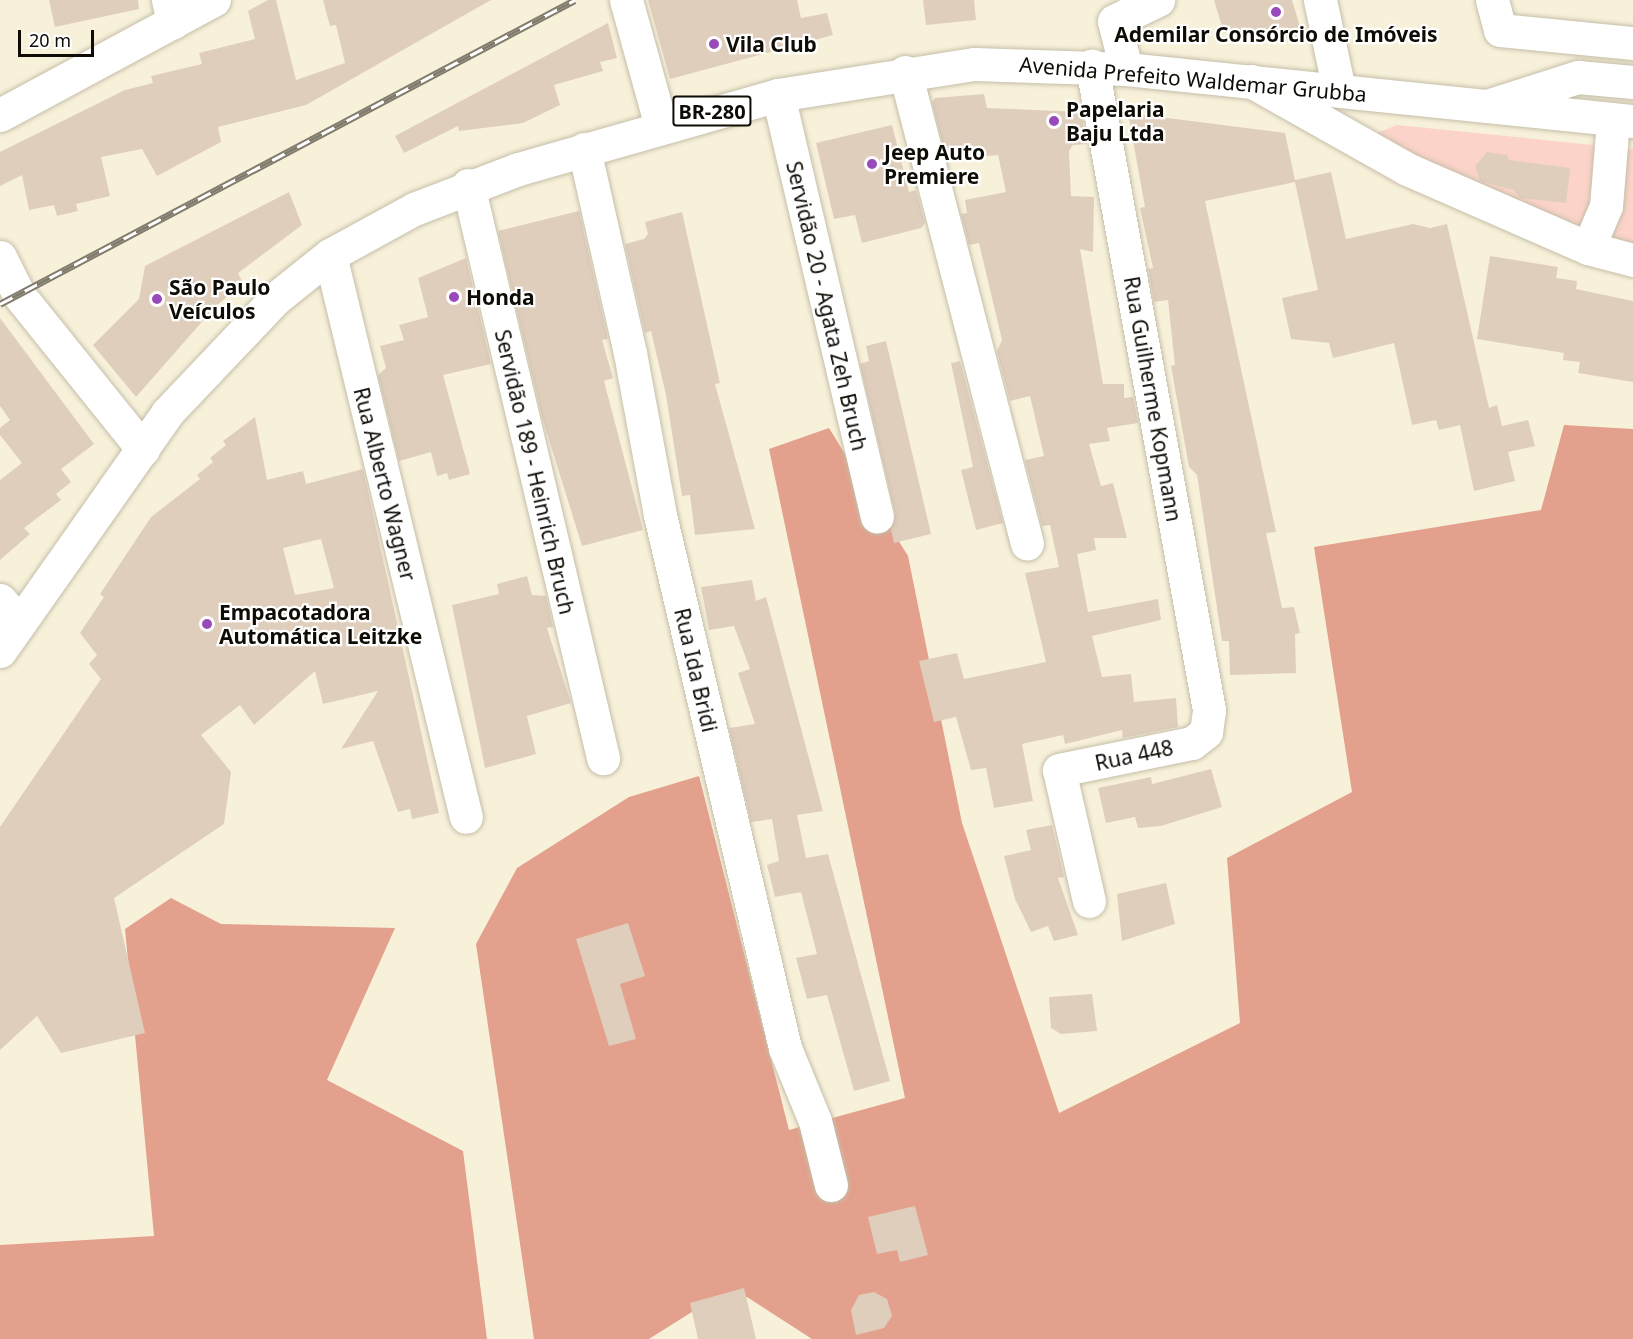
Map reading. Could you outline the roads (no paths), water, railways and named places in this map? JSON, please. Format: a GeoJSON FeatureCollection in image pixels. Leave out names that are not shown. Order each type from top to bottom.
{"type":"FeatureCollection","features":[{"type":"Feature","properties":{"kind":"main road"},"geometry":{"type":"LineString","coordinates":[[0,116],[171,11],[214,0]]}},
{"type":"Feature","properties":{"kind":"main road"},"geometry":{"type":"LineString","coordinates":[[626,0],[660,126]]}},
{"type":"Feature","properties":{"kind":"main road"},"geometry":{"type":"LineString","coordinates":[[1126,69],[1112,11],[1158,0]]}},
{"type":"Feature","properties":{"kind":"main road"},"geometry":{"type":"LineString","coordinates":[[1320,0],[1339,90]]}},
{"type":"Feature","properties":{"kind":"main road"},"geometry":{"type":"LineString","coordinates":[[1492,0],[1500,30],[1633,43]]}},
{"type":"Feature","properties":{"kind":"main road","name":"Avenida Prefeito Waldemar Grubba"},"geometry":{"type":"LineString","coordinates":[[0,651],[9,611],[143,449],[167,413],[236,336],[330,255],[468,185],[660,126],[778,95],[905,72],[974,64],[1092,66],[1623,121]]}},
{"type":"Feature","properties":{"kind":"main road","name":"Rua Guilherme Kopmann"},"geometry":{"type":"LineString","coordinates":[[1092,66],[1209,710],[1206,732]]}},
{"type":"Feature","properties":{"kind":"main road"},"geometry":{"type":"LineString","coordinates":[[905,72],[1027,543]]}},
{"type":"Feature","properties":{"kind":"main road"},"geometry":{"type":"LineString","coordinates":[[1487,106],[1578,77],[1633,82]]}},
{"type":"Feature","properties":{"kind":"main road"},"geometry":{"type":"LineString","coordinates":[[1251,81],[1407,169],[1588,248],[1633,260]]}},
{"type":"Feature","properties":{"kind":"main road","name":"Servidão 20 - Agata Zeh Bruch"},"geometry":{"type":"LineString","coordinates":[[778,95],[877,517]]}},
{"type":"Feature","properties":{"kind":"main road"},"geometry":{"type":"LineString","coordinates":[[1588,248],[1606,206],[1620,185],[1623,121]]}},
{"type":"Feature","properties":{"kind":"main road","name":"Rua Ida Bridi"},"geometry":{"type":"LineString","coordinates":[[584,149],[630,353],[660,515],[779,1024],[814,1121],[831,1185]]}},
{"type":"Feature","properties":{"kind":"main road","name":"Servidão 189 - Heinrich Bruch"},"geometry":{"type":"LineString","coordinates":[[468,185],[603,758]]}},
{"type":"Feature","properties":{"kind":"main road","name":"Rua Alberto Wagner"},"geometry":{"type":"LineString","coordinates":[[330,255],[466,817]]}},
{"type":"Feature","properties":{"kind":"main road"},"geometry":{"type":"LineString","coordinates":[[0,257],[19,295],[143,449]]}},
{"type":"Feature","properties":{"kind":"main road","name":"Rua 448"},"geometry":{"type":"LineString","coordinates":[[1089,901],[1059,770],[1192,742],[1206,732]]}},
{"type":"Feature","properties":{"kind":"railway"},"geometry":{"type":"LineString","coordinates":[[0,304],[575,0]]}},
{"type":"Feature","properties":{"kind":"place","name":"Ademilar Consórcio de Imóveis"},"geometry":{"type":"Point","coordinates":[1276,12]}},
{"type":"Feature","properties":{"kind":"place","name":"Vila Club"},"geometry":{"type":"Point","coordinates":[714,44]}},
{"type":"Feature","properties":{"kind":"place","name":"Papelaria Baju Ltda"},"geometry":{"type":"Point","coordinates":[1054,121]}},
{"type":"Feature","properties":{"kind":"place","name":"Jeep Auto Premiere"},"geometry":{"type":"Point","coordinates":[872,164]}},
{"type":"Feature","properties":{"kind":"place","name":"Honda"},"geometry":{"type":"Point","coordinates":[454,297]}},
{"type":"Feature","properties":{"kind":"place","name":"São Paulo Veículos"},"geometry":{"type":"Point","coordinates":[157,299]}},
{"type":"Feature","properties":{"kind":"place","name":"Empacotadora Automática Leitzke"},"geometry":{"type":"Point","coordinates":[207,624]}}]}
